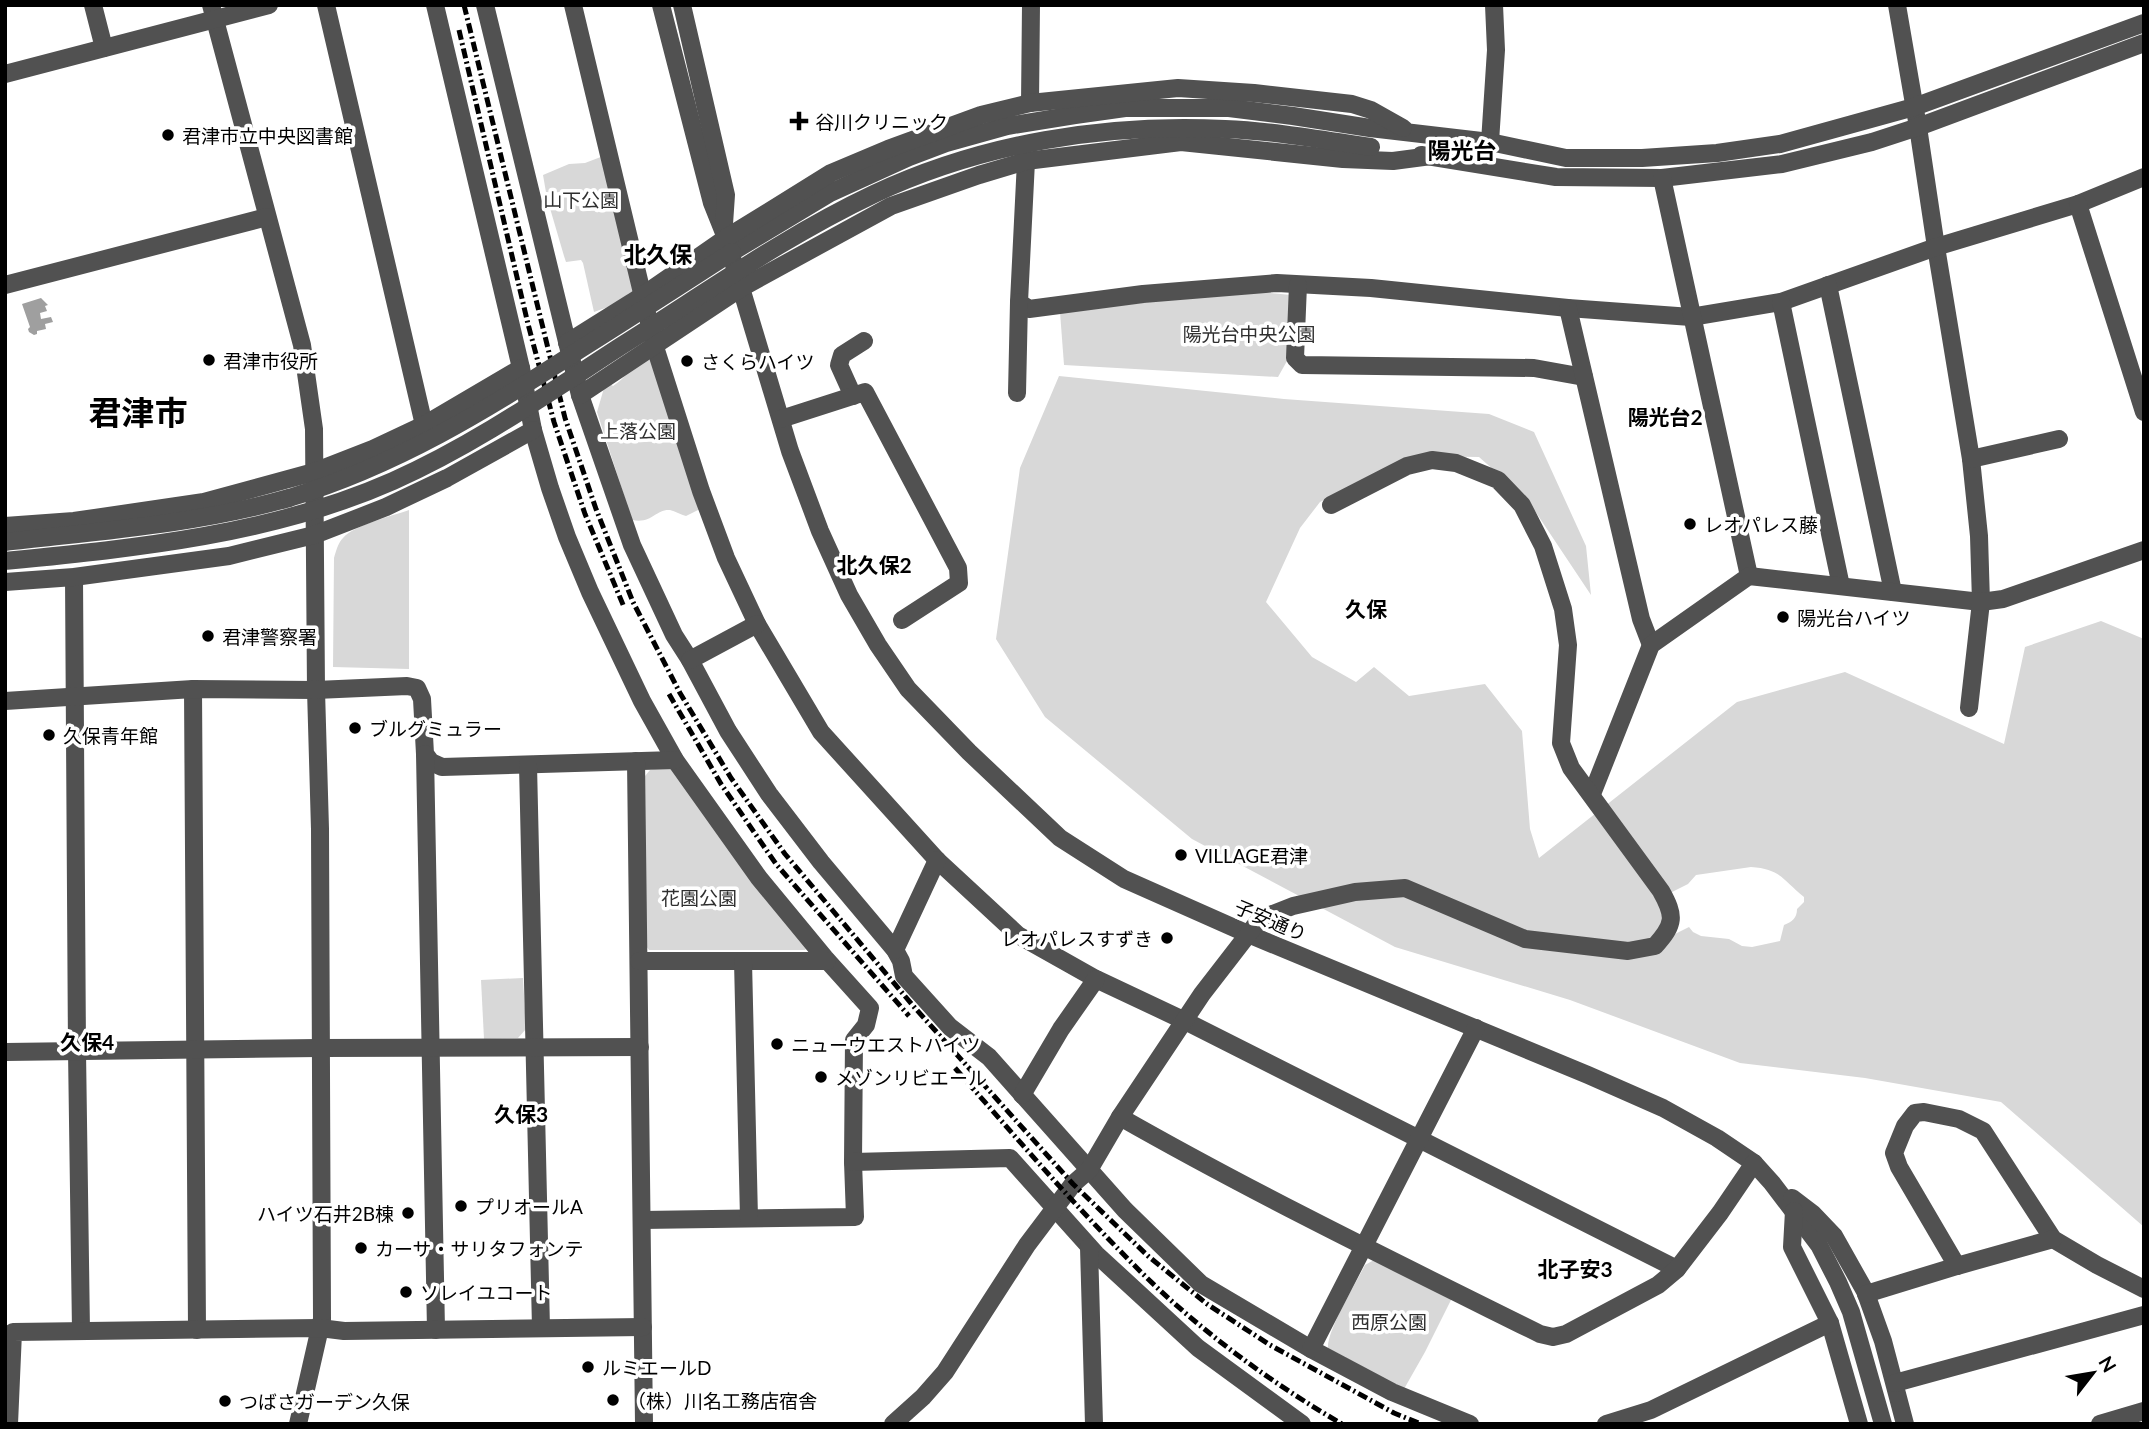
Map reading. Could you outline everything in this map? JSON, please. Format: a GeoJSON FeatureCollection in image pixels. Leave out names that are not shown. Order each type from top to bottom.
{"type":"FeatureCollection","features":[{"type":"Feature","properties":{"kind":"street"},"geometry":{"type":"LineString","coordinates":[[93,5],[104,48]]}},
{"type":"Feature","properties":{"kind":"street"},"geometry":{"type":"LineString","coordinates":[[5,74],[104,48],[213,12],[269,5]]}},
{"type":"Feature","properties":{"kind":"street"},"geometry":{"type":"LineString","coordinates":[[326,5],[424,425]]}},
{"type":"Feature","properties":{"kind":"street"},"geometry":{"type":"LineString","coordinates":[[435,5],[521,368],[533,430],[554,500],[590,592],[642,701],[675,760],[759,878],[827,961],[870,1008],[866,1025],[854,1040],[855,1217],[642,1220]]}},
{"type":"Feature","properties":{"kind":"street"},"geometry":{"type":"LineString","coordinates":[[485,5],[580,395],[632,545],[674,635],[769,794],[830,873],[895,950],[904,976],[950,1027],[989,1057],[1125,1210],[1201,1284],[1311,1349],[1392,1392],[1470,1424]]}},
{"type":"Feature","properties":{"kind":"street"},"geometry":{"type":"LineString","coordinates":[[573,5],[655,347],[701,491],[726,558],[757,624],[821,732],[937,860],[1018,935],[1096,979],[1185,1021],[1677,1269]]}},
{"type":"Feature","properties":{"kind":"street","name":"子安通り"},"geometry":{"type":"LineString","coordinates":[[661,5],[712,203],[725,234],[790,451],[820,531],[855,605],[908,689],[969,752],[1060,838],[1124,879],[1248,934],[1664,1108],[1754,1163],[1772,1183]]}},
{"type":"Feature","properties":{"kind":"street"},"geometry":{"type":"LineString","coordinates":[[682,5],[726,195],[725,234]]}},
{"type":"Feature","properties":{"kind":"street"},"geometry":{"type":"LineString","coordinates":[[1030,103],[1031,5]]}},
{"type":"Feature","properties":{"kind":"street"},"geometry":{"type":"LineString","coordinates":[[1490,142],[1495,69],[1494,5]]}},
{"type":"Feature","properties":{"kind":"street"},"geometry":{"type":"LineString","coordinates":[[1896,5],[1971,459],[1979,536],[1981,602],[1969,708]]}},
{"type":"Feature","properties":{"kind":"street"},"geometry":{"type":"LineString","coordinates":[[213,12],[302,345],[314,429],[320,829],[322,1305],[320,1328],[298,1424]]}},
{"type":"Feature","properties":{"kind":"street"},"geometry":{"type":"LineString","coordinates":[[5,541],[193,519],[255,507],[324,487],[384,463],[442,435],[508,396],[783,220],[866,175],[946,143],[1007,126],[1125,108],[1229,108],[1490,142],[1566,158],[1642,158],[1717,153],[1780,144],[1914,107],[2144,23]]}},
{"type":"Feature","properties":{"kind":"street"},"geometry":{"type":"LineString","coordinates":[[5,561],[146,545],[260,526],[330,506],[393,481],[448,454],[516,414],[802,233],[875,193],[953,163],[1011,146],[1125,129],[1178,127],[1255,132],[1371,147],[1556,177],[1662,178],[1782,164],[1871,142],[2144,43]]}},
{"type":"Feature","properties":{"kind":"street"},"geometry":{"type":"LineString","coordinates":[[567,343],[642,296],[725,234],[831,173],[981,115],[1030,103],[1178,88],[1352,104],[1370,110],[1413,133]]}},
{"type":"Feature","properties":{"kind":"street"},"geometry":{"type":"LineString","coordinates":[[580,395],[741,288],[891,206],[1026,161],[1181,142],[1343,159],[1394,161],[1431,156]]}},
{"type":"Feature","properties":{"kind":"street"},"geometry":{"type":"LineString","coordinates":[[1017,393],[1026,161]]}},
{"type":"Feature","properties":{"kind":"street"},"geometry":{"type":"LineString","coordinates":[[1019,302],[1029,309],[1143,294],[1277,284],[1371,288],[1568,308],[1691,317],[1781,302],[1936,247],[2078,204],[2144,177]]}},
{"type":"Feature","properties":{"kind":"street"},"geometry":{"type":"LineString","coordinates":[[1662,178],[1749,576]]}},
{"type":"Feature","properties":{"kind":"street"},"geometry":{"type":"LineString","coordinates":[[2078,204],[2144,412]]}},
{"type":"Feature","properties":{"kind":"street"},"geometry":{"type":"LineString","coordinates":[[5,285],[267,217]]}},
{"type":"Feature","properties":{"kind":"street"},"geometry":{"type":"LineString","coordinates":[[1298,285],[1295,358],[1302,365],[1534,368],[1584,377]]}},
{"type":"Feature","properties":{"kind":"street"},"geometry":{"type":"LineString","coordinates":[[1828,285],[1894,592]]}},
{"type":"Feature","properties":{"kind":"street"},"geometry":{"type":"LineString","coordinates":[[1781,302],[1841,586]]}},
{"type":"Feature","properties":{"kind":"street"},"geometry":{"type":"LineString","coordinates":[[1568,308],[1641,619],[1651,645]]}},
{"type":"Feature","properties":{"kind":"street"},"geometry":{"type":"LineString","coordinates":[[853,396],[839,365],[842,355],[864,341]]}},
{"type":"Feature","properties":{"kind":"street"},"geometry":{"type":"LineString","coordinates":[[5,526],[74,521],[204,502],[314,472],[424,425],[521,368]]}},
{"type":"Feature","properties":{"kind":"street"},"geometry":{"type":"LineString","coordinates":[[781,419],[865,392],[958,568],[959,583],[902,620]]}},
{"type":"Feature","properties":{"kind":"street"},"geometry":{"type":"LineString","coordinates":[[5,582],[74,577],[229,556],[314,535],[386,507],[447,478],[533,430]]}},
{"type":"Feature","properties":{"kind":"street"},"geometry":{"type":"LineString","coordinates":[[1971,459],[2059,439]]}},
{"type":"Feature","properties":{"kind":"street"},"geometry":{"type":"LineString","coordinates":[[893,1424],[923,1397],[945,1372],[1027,1245],[1073,1184],[1089,1170],[1120,1117],[1202,994],[1260,919],[1293,906],[1355,892],[1405,888],[1525,939],[1628,951],[1655,946],[1672,923],[1671,908],[1661,891],[1571,768],[1562,743],[1568,645],[1563,609],[1543,546],[1522,505],[1498,480],[1456,463],[1432,460],[1407,466],[1331,505]]}},
{"type":"Feature","properties":{"kind":"street"},"geometry":{"type":"LineString","coordinates":[[1592,794],[1651,645],[1749,576],[1981,602],[2003,599],[2144,550]]}},
{"type":"Feature","properties":{"kind":"street"},"geometry":{"type":"LineString","coordinates":[[74,577],[81,1331]]}},
{"type":"Feature","properties":{"kind":"street"},"geometry":{"type":"LineString","coordinates":[[690,660],[757,624]]}},
{"type":"Feature","properties":{"kind":"street"},"geometry":{"type":"LineString","coordinates":[[5,701],[193,689],[417,688],[422,699],[425,754],[436,1330]]}},
{"type":"Feature","properties":{"kind":"street"},"geometry":{"type":"LineString","coordinates":[[193,689],[197,1330]]}},
{"type":"Feature","properties":{"kind":"street"},"geometry":{"type":"LineString","coordinates":[[425,754],[430,762],[442,767],[675,760]]}},
{"type":"Feature","properties":{"kind":"street"},"geometry":{"type":"LineString","coordinates":[[636,761],[645,1424]]}},
{"type":"Feature","properties":{"kind":"street"},"geometry":{"type":"LineString","coordinates":[[528,765],[541,1328]]}},
{"type":"Feature","properties":{"kind":"street"},"geometry":{"type":"LineString","coordinates":[[895,950],[937,860]]}},
{"type":"Feature","properties":{"kind":"street"},"geometry":{"type":"LineString","coordinates":[[639,961],[827,961]]}},
{"type":"Feature","properties":{"kind":"street"},"geometry":{"type":"LineString","coordinates":[[743,961],[749,1218]]}},
{"type":"Feature","properties":{"kind":"street"},"geometry":{"type":"LineString","coordinates":[[1022,1095],[1061,1029],[1096,979]]}},
{"type":"Feature","properties":{"kind":"street"},"geometry":{"type":"LineString","coordinates":[[1311,1349],[1476,1028]]}},
{"type":"Feature","properties":{"kind":"street"},"geometry":{"type":"LineString","coordinates":[[5,1052],[640,1047]]}},
{"type":"Feature","properties":{"kind":"street"},"geometry":{"type":"LineString","coordinates":[[1957,1266],[1899,1167],[1894,1153],[1905,1126],[1915,1113],[1924,1112],[1959,1119],[1983,1131],[2053,1239],[2144,1289]]}},
{"type":"Feature","properties":{"kind":"street"},"geometry":{"type":"LineString","coordinates":[[1120,1117],[1273,1201],[1541,1334],[1553,1337],[1566,1334],[1658,1285],[1677,1269],[1754,1163]]}},
{"type":"Feature","properties":{"kind":"street"},"geometry":{"type":"LineString","coordinates":[[853,1162],[1010,1158],[1089,1247],[1198,1348],[1302,1424]]}},
{"type":"Feature","properties":{"kind":"street"},"geometry":{"type":"LineString","coordinates":[[1772,1183],[1819,1245],[1851,1312],[1883,1424]]}},
{"type":"Feature","properties":{"kind":"street"},"geometry":{"type":"LineString","coordinates":[[1772,1183],[1812,1214],[1834,1236],[1866,1294],[1883,1342],[1906,1424]]}},
{"type":"Feature","properties":{"kind":"street"},"geometry":{"type":"LineString","coordinates":[[1794,1211],[1792,1247],[1830,1323],[1858,1424]]}},
{"type":"Feature","properties":{"kind":"street"},"geometry":{"type":"LineString","coordinates":[[1866,1294],[2053,1239]]}},
{"type":"Feature","properties":{"kind":"street"},"geometry":{"type":"LineString","coordinates":[[1089,1247],[1094,1424]]}},
{"type":"Feature","properties":{"kind":"street"},"geometry":{"type":"LineString","coordinates":[[1895,1383],[2144,1315]]}},
{"type":"Feature","properties":{"kind":"street"},"geometry":{"type":"LineString","coordinates":[[1606,1424],[1651,1410],[1830,1323]]}},
{"type":"Feature","properties":{"kind":"street"},"geometry":{"type":"LineString","coordinates":[[9,1424],[13,1332],[643,1327]]}},
{"type":"Feature","properties":{"kind":"street"},"geometry":{"type":"LineString","coordinates":[[2100,1424],[2144,1411]]}},
{"type":"Feature","properties":{"kind":"green space","name":"山下公園"},"geometry":{"type":"Polygon","coordinates":[[[606,155],[635,290],[622,302],[594,312],[583,263],[581,260],[566,262],[543,175],[569,164],[585,163],[606,155]]]}},
{"type":"Feature","properties":{"kind":"green space","name":"陽光台中央公園"},"geometry":{"type":"Polygon","coordinates":[[[1250,291],[1291,295],[1287,361],[1278,377],[1064,365],[1060,312],[1250,291]]]}},
{"type":"Feature","properties":{"kind":"green space","name":"上落公園"},"geometry":{"type":"Polygon","coordinates":[[[655,359],[700,509],[686,516],[665,510],[639,521],[632,520],[597,412],[604,388],[610,384],[613,386],[641,362],[655,359]]]}},
{"type":"Feature","properties":{"kind":"green space"},"geometry":{"type":"Polygon","coordinates":[[[1059,376],[1284,399],[1489,414],[1534,432],[1586,546],[1591,595],[1527,499],[1479,457],[1412,456],[1320,502],[1300,528],[1266,602],[1312,657],[1356,682],[1374,667],[1409,696],[1485,684],[1522,731],[1530,829],[1539,858],[1737,702],[1845,672],[2004,744],[2025,647],[2101,621],[2144,639],[2144,1227],[2001,1102],[1865,1078],[1740,1063],[1570,1000],[1395,947],[1192,839],[1045,717],[996,639],[1020,468],[1059,376]],[[1761,868],[1696,875],[1688,884],[1670,893],[1673,935],[1689,927],[1701,936],[1729,939],[1742,946],[1752,947],[1780,941],[1784,925],[1795,917],[1804,897],[1781,876],[1761,868]]]}},
{"type":"Feature","properties":{"kind":"green space"},"geometry":{"type":"Polygon","coordinates":[[[409,510],[409,669],[333,667],[334,558],[338,545],[348,533],[356,529],[409,510]]]}},
{"type":"Feature","properties":{"kind":"green space","name":"花園公園"},"geometry":{"type":"Polygon","coordinates":[[[673,765],[809,945],[805,950],[649,950],[646,946],[645,776],[650,770],[673,765]]]}},
{"type":"Feature","properties":{"kind":"green space"},"geometry":{"type":"Polygon","coordinates":[[[523,978],[526,1029],[518,1038],[484,1039],[481,980],[523,978]]]}},
{"type":"Feature","properties":{"kind":"green space","name":"西原公園"},"geometry":{"type":"Polygon","coordinates":[[[1374,1260],[1452,1298],[1404,1389],[1328,1348],[1332,1330],[1343,1307],[1365,1265],[1374,1260]]]}},
{"type":"Feature","properties":{"kind":"shaded area"},"geometry":{"type":"Polygon","coordinates":[[[41,298],[48,305],[45,306],[47,311],[40,313],[41,319],[51,317],[53,322],[45,324],[46,329],[37,331],[34,335],[29,332],[30,327],[22,304],[41,298]]]}},
{"type":"Feature","properties":{"kind":"railway"},"geometry":{"type":"LineString","coordinates":[[464,5],[565,418],[596,509],[633,602],[680,693],[731,778],[785,854],[915,1008],[1073,1184],[1148,1256],[1207,1304],[1270,1345],[1394,1413],[1421,1424]]}},
{"type":"Feature","properties":{"kind":"railway"},"geometry":{"type":"LineString","coordinates":[[459,30],[528,324],[554,422],[585,514],[624,607]]}},
{"type":"Feature","properties":{"kind":"railway"},"geometry":{"type":"LineString","coordinates":[[669,694],[721,784],[776,864],[909,1016]]}},
{"type":"Feature","properties":{"kind":"railway"},"geometry":{"type":"LineString","coordinates":[[955,1068],[1066,1193],[1158,1289],[1233,1352],[1342,1424]]}},
{"type":"Feature","properties":{"kind":"place","name":"谷川クリニック"},"geometry":{"type":"Point","coordinates":[799,121]}},
{"type":"Feature","properties":{"kind":"place","name":"君津市立中央図書館"},"geometry":{"type":"Point","coordinates":[168,135]}},
{"type":"Feature","properties":{"kind":"place","name":"君津市役所"},"geometry":{"type":"Point","coordinates":[209,360]}},
{"type":"Feature","properties":{"kind":"place","name":"さくらハイツ"},"geometry":{"type":"Point","coordinates":[687,361]}},
{"type":"Feature","properties":{"kind":"place","name":"レオパレス藤"},"geometry":{"type":"Point","coordinates":[1690,524]}},
{"type":"Feature","properties":{"kind":"place","name":"陽光台ハイツ"},"geometry":{"type":"Point","coordinates":[1783,617]}},
{"type":"Feature","properties":{"kind":"place","name":"君津警察署"},"geometry":{"type":"Point","coordinates":[208,636]}},
{"type":"Feature","properties":{"kind":"place","name":"ブルグミュラー"},"geometry":{"type":"Point","coordinates":[355,728]}},
{"type":"Feature","properties":{"kind":"place","name":"久保青年館"},"geometry":{"type":"Point","coordinates":[49,735]}},
{"type":"Feature","properties":{"kind":"place","name":"VILLAGE君津"},"geometry":{"type":"Point","coordinates":[1181,855]}},
{"type":"Feature","properties":{"kind":"place","name":"レオパレスすずき"},"geometry":{"type":"Point","coordinates":[1167,938]}},
{"type":"Feature","properties":{"kind":"place","name":"ニューウエストハイツ"},"geometry":{"type":"Point","coordinates":[777,1044]}},
{"type":"Feature","properties":{"kind":"place","name":"メゾンリビエール"},"geometry":{"type":"Point","coordinates":[821,1077]}},
{"type":"Feature","properties":{"kind":"place","name":"プリオールA"},"geometry":{"type":"Point","coordinates":[461,1206]}},
{"type":"Feature","properties":{"kind":"place","name":"ハイツ石井2B棟"},"geometry":{"type":"Point","coordinates":[408,1213]}},
{"type":"Feature","properties":{"kind":"place","name":"カーサ・サリタフォンテ"},"geometry":{"type":"Point","coordinates":[361,1248]}},
{"type":"Feature","properties":{"kind":"place","name":"ソレイユコート"},"geometry":{"type":"Point","coordinates":[406,1292]}},
{"type":"Feature","properties":{"kind":"place","name":"ルミエールD"},"geometry":{"type":"Point","coordinates":[588,1367]}},
{"type":"Feature","properties":{"kind":"place","name":"（株）川名工務店宿舎"},"geometry":{"type":"Point","coordinates":[613,1400]}},
{"type":"Feature","properties":{"kind":"place","name":"つばさガーデン久保"},"geometry":{"type":"Point","coordinates":[225,1401]}},
{"type":"Feature","properties":{"kind":"district","name":"陽光台"},"geometry":{"type":"Point","coordinates":[1462,150]}},
{"type":"Feature","properties":{"kind":"district","name":"北久保"},"geometry":{"type":"Point","coordinates":[658,254]}},
{"type":"Feature","properties":{"kind":"district","name":"君津市"},"geometry":{"type":"Point","coordinates":[138,412]}},
{"type":"Feature","properties":{"kind":"district","name":"陽光台2"},"geometry":{"type":"Point","coordinates":[1665,416]}},
{"type":"Feature","properties":{"kind":"district","name":"北久保2"},"geometry":{"type":"Point","coordinates":[874,564]}},
{"type":"Feature","properties":{"kind":"district","name":"久保"},"geometry":{"type":"Point","coordinates":[1366,608]}},
{"type":"Feature","properties":{"kind":"district","name":"久保4"},"geometry":{"type":"Point","coordinates":[87,1041]}},
{"type":"Feature","properties":{"kind":"district","name":"久保3"},"geometry":{"type":"Point","coordinates":[521,1113]}},
{"type":"Feature","properties":{"kind":"district","name":"北子安3"},"geometry":{"type":"Point","coordinates":[1575,1268]}}]}
